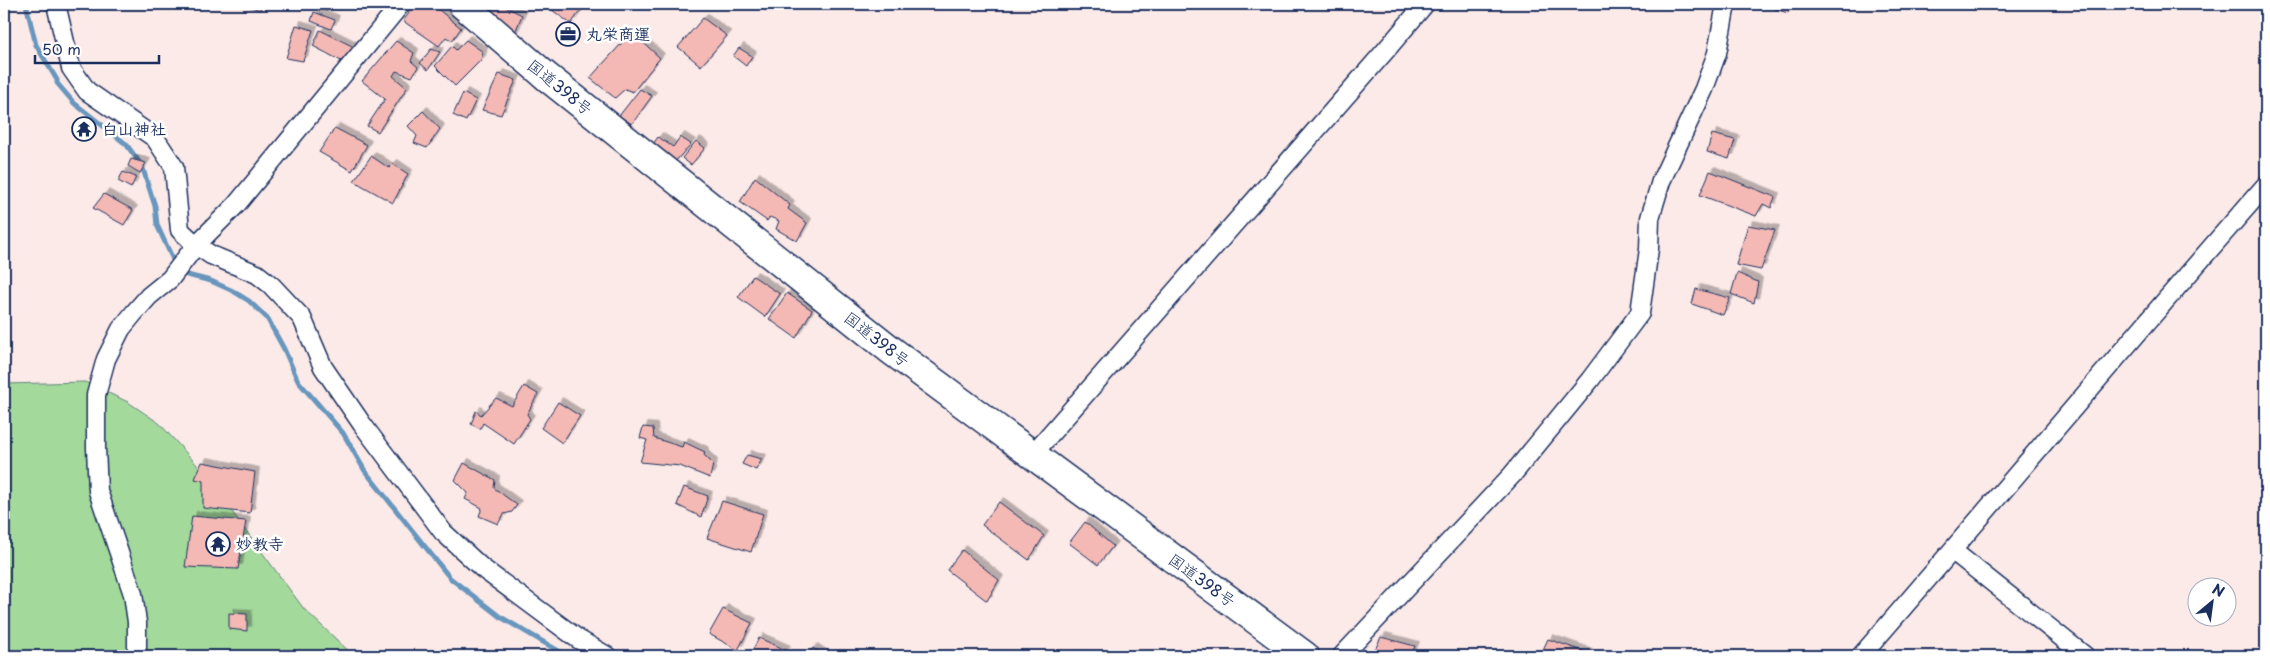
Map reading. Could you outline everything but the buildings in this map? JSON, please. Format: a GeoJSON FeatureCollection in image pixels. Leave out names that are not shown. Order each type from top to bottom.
{"type":"FeatureCollection","features":[{"type":"Feature","properties":{"kind":"highway","name":"国道398号"},"geometry":{"type":"LineString","coordinates":[[462,4],[547,77],[884,345],[1305,656]]}},
{"type":"Feature","properties":{"kind":"street"},"geometry":{"type":"LineString","coordinates":[[56,4],[71,68],[87,91],[155,138],[174,167],[180,230],[191,252]]}},
{"type":"Feature","properties":{"kind":"street"},"geometry":{"type":"LineString","coordinates":[[137,656],[137,622],[133,594],[98,491],[96,395],[106,359],[121,329],[149,296],[172,276],[191,252],[236,205],[401,4]]}},
{"type":"Feature","properties":{"kind":"street"},"geometry":{"type":"LineString","coordinates":[[1032,455],[1380,58],[1424,4]]}},
{"type":"Feature","properties":{"kind":"street"},"geometry":{"type":"LineString","coordinates":[[1342,656],[1512,475],[1590,380],[1640,313],[1649,249],[1650,218],[1661,181],[1700,97],[1717,53],[1726,4]]}},
{"type":"Feature","properties":{"kind":"street"},"geometry":{"type":"LineString","coordinates":[[1861,656],[2098,377],[2266,185]]}},
{"type":"Feature","properties":{"kind":"street"},"geometry":{"type":"LineString","coordinates":[[191,252],[211,255],[257,274],[271,285],[302,318],[323,367],[362,424],[443,532],[482,568],[578,639],[607,656]]}},
{"type":"Feature","properties":{"kind":"street"},"geometry":{"type":"LineString","coordinates":[[1952,551],[2085,656]]}},
{"type":"Feature","properties":{"kind":"green space"},"geometry":{"type":"Polygon","coordinates":[[[85,382],[128,402],[159,423],[199,467],[304,609],[354,656],[4,656],[4,384],[85,382]]]}},
{"type":"Feature","properties":{"kind":"waterway"},"geometry":{"type":"LineString","coordinates":[[26,4],[36,45],[57,83],[74,103],[126,144],[142,166],[155,206],[157,225],[175,264],[187,275],[211,281],[233,291],[249,301],[267,318],[284,349],[298,381],[343,433],[365,471],[450,578],[499,616],[567,656]]}},
{"type":"Feature","properties":{"kind":"place","name":"丸栄商運"},"geometry":{"type":"Point","coordinates":[568,34]}},
{"type":"Feature","properties":{"kind":"place","name":"白山神社"},"geometry":{"type":"Point","coordinates":[84,129]}},
{"type":"Feature","properties":{"kind":"place","name":"妙教寺"},"geometry":{"type":"Point","coordinates":[218,544]}}]}
